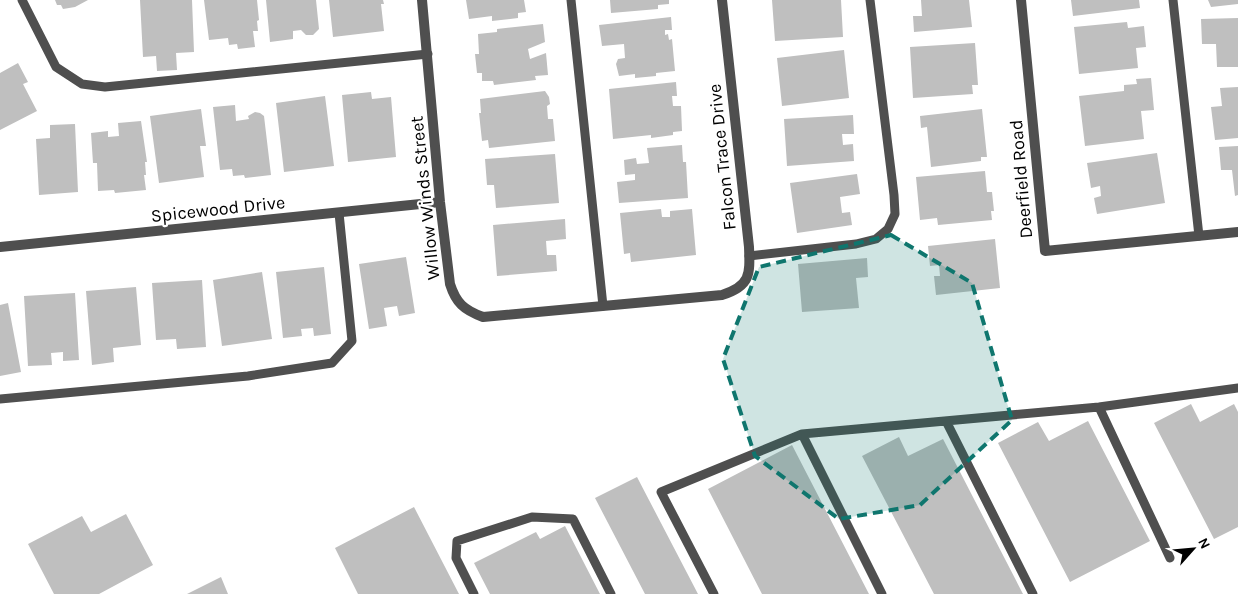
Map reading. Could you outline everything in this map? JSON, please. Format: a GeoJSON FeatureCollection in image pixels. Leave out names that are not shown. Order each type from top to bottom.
{"type":"FeatureCollection","features":[{"type":"Feature","properties":{"kind":"street","name":"Willow Winds Street"},"geometry":{"type":"LineString","coordinates":[[422,0],[440,202],[450,284],[454,296],[461,306],[483,317],[722,295]]}},
{"type":"Feature","properties":{"kind":"street","name":"Falcon Trace Drive"},"geometry":{"type":"LineString","coordinates":[[722,0],[749,256],[749,274],[742,286],[722,295]]}},
{"type":"Feature","properties":{"kind":"street","name":"Deerfield Road"},"geometry":{"type":"LineString","coordinates":[[1021,0],[1045,251],[1238,232]]}},
{"type":"Feature","properties":{"kind":"street","name":"Spicewood Drive"},"geometry":{"type":"LineString","coordinates":[[0,247],[440,202]]}},
{"type":"Feature","properties":{"kind":"lane"},"geometry":{"type":"LineString","coordinates":[[22,0],[56,67],[82,84],[105,87],[428,54]]}},
{"type":"Feature","properties":{"kind":"lane"},"geometry":{"type":"LineString","coordinates":[[571,0],[604,306]]}},
{"type":"Feature","properties":{"kind":"lane"},"geometry":{"type":"LineString","coordinates":[[749,256],[856,244],[876,238],[888,229],[895,214],[894,195],[870,0]]}},
{"type":"Feature","properties":{"kind":"lane"},"geometry":{"type":"LineString","coordinates":[[1173,0],[1199,236]]}},
{"type":"Feature","properties":{"kind":"lane"},"geometry":{"type":"LineString","coordinates":[[0,399],[248,376],[332,363],[352,341],[339,213]]}},
{"type":"Feature","properties":{"kind":"lane"},"geometry":{"type":"LineString","coordinates":[[714,594],[661,492],[802,434],[1099,407],[1238,388]]}},
{"type":"Feature","properties":{"kind":"lane"},"geometry":{"type":"LineString","coordinates":[[1099,407],[1170,558]]}},
{"type":"Feature","properties":{"kind":"lane"},"geometry":{"type":"LineString","coordinates":[[946,421],[1033,594]]}},
{"type":"Feature","properties":{"kind":"lane"},"geometry":{"type":"LineString","coordinates":[[802,434],[882,594]]}},
{"type":"Feature","properties":{"kind":"lane"},"geometry":{"type":"LineString","coordinates":[[474,594],[456,558],[456,541],[532,517],[545,517],[573,519],[611,594]]}},
{"type":"Feature","properties":{"kind":"highlighted area"},"geometry":{"type":"Polygon","coordinates":[[[891,235],[972,283],[1012,420],[920,505],[839,519],[755,456],[723,359],[759,267],[891,235]]]}},
{"type":"Feature","properties":{"kind":"building"},"geometry":{"type":"Polygon","coordinates":[[[55,0],[88,0],[75,7],[63,9],[61,5],[57,5],[55,0]]]}},
{"type":"Feature","properties":{"kind":"building"},"geometry":{"type":"Polygon","coordinates":[[[140,0],[192,0],[194,52],[176,53],[177,70],[157,71],[156,56],[143,57],[140,0]]]}},
{"type":"Feature","properties":{"kind":"building"},"geometry":{"type":"Polygon","coordinates":[[[204,0],[257,0],[259,20],[257,21],[258,31],[253,31],[255,47],[238,49],[237,44],[229,45],[228,38],[209,40],[204,0]]]}},
{"type":"Feature","properties":{"kind":"building"},"geometry":{"type":"Polygon","coordinates":[[[266,0],[316,0],[319,29],[313,35],[306,35],[301,30],[293,31],[293,39],[270,42],[266,0]]]}},
{"type":"Feature","properties":{"kind":"building"},"geometry":{"type":"Polygon","coordinates":[[[329,0],[383,0],[384,4],[381,4],[384,31],[333,37],[329,0]]]}},
{"type":"Feature","properties":{"kind":"building"},"geometry":{"type":"Polygon","coordinates":[[[466,0],[524,0],[526,12],[518,13],[518,18],[492,21],[492,16],[469,19],[466,0]]]}},
{"type":"Feature","properties":{"kind":"building"},"geometry":{"type":"Polygon","coordinates":[[[610,0],[669,0],[669,4],[658,5],[658,9],[611,13],[610,0]]]}},
{"type":"Feature","properties":{"kind":"building"},"geometry":{"type":"Polygon","coordinates":[[[772,0],[841,0],[843,37],[775,41],[772,0]]]}},
{"type":"Feature","properties":{"kind":"building"},"geometry":{"type":"Polygon","coordinates":[[[921,0],[969,0],[972,27],[914,32],[913,16],[922,16],[921,0]]]}},
{"type":"Feature","properties":{"kind":"building"},"geometry":{"type":"Polygon","coordinates":[[[1071,0],[1139,0],[1140,8],[1073,16],[1071,0]]]}},
{"type":"Feature","properties":{"kind":"building"},"geometry":{"type":"Polygon","coordinates":[[[1208,0],[1238,0],[1238,4],[1211,7],[1208,0]]]}},
{"type":"Feature","properties":{"kind":"building"},"geometry":{"type":"Polygon","coordinates":[[[671,17],[672,30],[665,30],[665,35],[668,34],[669,40],[672,39],[675,71],[656,73],[656,76],[635,78],[635,74],[619,76],[616,64],[618,59],[625,58],[624,44],[602,46],[599,25],[671,17]]]}},
{"type":"Feature","properties":{"kind":"building"},"geometry":{"type":"Polygon","coordinates":[[[1238,18],[1238,67],[1217,67],[1216,44],[1202,44],[1201,19],[1238,18]]]}},
{"type":"Feature","properties":{"kind":"building"},"geometry":{"type":"Polygon","coordinates":[[[1127,22],[1128,28],[1144,26],[1146,47],[1136,48],[1138,68],[1079,74],[1074,27],[1127,22]]]}},
{"type":"Feature","properties":{"kind":"building"},"geometry":{"type":"Polygon","coordinates":[[[543,24],[545,42],[528,49],[530,59],[546,53],[548,75],[535,76],[536,80],[494,85],[493,81],[482,81],[482,73],[477,73],[475,54],[479,54],[478,34],[497,32],[497,29],[543,24]]]}},
{"type":"Feature","properties":{"kind":"building"},"geometry":{"type":"Polygon","coordinates":[[[975,43],[978,85],[972,85],[973,94],[913,98],[910,47],[975,43]]]}},
{"type":"Feature","properties":{"kind":"building"},"geometry":{"type":"Polygon","coordinates":[[[844,50],[849,98],[782,106],[777,58],[844,50]]]}},
{"type":"Feature","properties":{"kind":"building"},"geometry":{"type":"Polygon","coordinates":[[[18,63],[28,82],[23,84],[37,111],[0,130],[0,73],[18,63]]]}},
{"type":"Feature","properties":{"kind":"building"},"geometry":{"type":"Polygon","coordinates":[[[1151,78],[1154,110],[1141,111],[1144,139],[1085,146],[1079,96],[1124,91],[1124,85],[1137,84],[1136,79],[1151,78]]]}},
{"type":"Feature","properties":{"kind":"building"},"geometry":{"type":"Polygon","coordinates":[[[676,82],[677,96],[672,96],[673,106],[681,106],[682,131],[673,132],[673,135],[651,138],[651,135],[613,139],[609,89],[676,82]]]}},
{"type":"Feature","properties":{"kind":"building"},"geometry":{"type":"Polygon","coordinates":[[[1238,87],[1238,138],[1215,140],[1211,107],[1222,106],[1220,88],[1238,87]]]}},
{"type":"Feature","properties":{"kind":"building"},"geometry":{"type":"Polygon","coordinates":[[[545,91],[549,97],[550,104],[547,106],[548,119],[553,119],[555,141],[489,148],[488,140],[482,141],[479,113],[481,113],[480,99],[545,91]]]}},
{"type":"Feature","properties":{"kind":"building"},"geometry":{"type":"Polygon","coordinates":[[[371,92],[372,99],[391,97],[396,157],[348,162],[342,95],[371,92]]]}},
{"type":"Feature","properties":{"kind":"building"},"geometry":{"type":"Polygon","coordinates":[[[325,96],[334,166],[284,172],[276,103],[325,96]]]}},
{"type":"Feature","properties":{"kind":"building"},"geometry":{"type":"Polygon","coordinates":[[[235,105],[236,121],[249,119],[248,116],[255,112],[264,116],[271,175],[245,178],[244,175],[233,176],[232,169],[220,170],[213,107],[235,105]]]}},
{"type":"Feature","properties":{"kind":"building"},"geometry":{"type":"Polygon","coordinates":[[[201,109],[206,146],[200,146],[204,177],[159,183],[150,116],[201,109]]]}},
{"type":"Feature","properties":{"kind":"building"},"geometry":{"type":"Polygon","coordinates":[[[982,109],[987,157],[981,157],[981,161],[931,167],[927,127],[921,128],[920,116],[982,109]]]}},
{"type":"Feature","properties":{"kind":"building"},"geometry":{"type":"Polygon","coordinates":[[[853,115],[854,134],[842,134],[843,145],[853,144],[854,161],[787,166],[784,119],[853,115]]]}},
{"type":"Feature","properties":{"kind":"building"},"geometry":{"type":"Polygon","coordinates":[[[141,121],[147,162],[145,162],[146,175],[144,175],[146,190],[115,193],[114,190],[98,191],[97,163],[93,163],[91,133],[108,131],[108,137],[119,136],[118,123],[141,121]]]}},
{"type":"Feature","properties":{"kind":"building"},"geometry":{"type":"Polygon","coordinates":[[[75,124],[78,192],[39,195],[36,139],[50,138],[50,125],[75,124]]]}},
{"type":"Feature","properties":{"kind":"building"},"geometry":{"type":"Polygon","coordinates":[[[682,145],[683,162],[686,162],[688,198],[619,203],[617,182],[635,180],[635,174],[625,175],[624,160],[636,158],[637,164],[649,163],[647,148],[682,145]]]}},
{"type":"Feature","properties":{"kind":"building"},"geometry":{"type":"Polygon","coordinates":[[[1238,146],[1238,195],[1235,196],[1232,170],[1221,170],[1219,147],[1238,146]]]}},
{"type":"Feature","properties":{"kind":"building"},"geometry":{"type":"Polygon","coordinates":[[[1157,153],[1165,203],[1097,214],[1094,198],[1101,196],[1100,186],[1091,188],[1087,163],[1157,153]]]}},
{"type":"Feature","properties":{"kind":"building"},"geometry":{"type":"Polygon","coordinates":[[[555,154],[559,203],[496,208],[494,185],[487,185],[485,159],[555,154]]]}},
{"type":"Feature","properties":{"kind":"building"},"geometry":{"type":"Polygon","coordinates":[[[985,171],[987,192],[992,192],[994,211],[991,211],[992,220],[938,225],[937,218],[920,220],[916,177],[985,171]]]}},
{"type":"Feature","properties":{"kind":"building"},"geometry":{"type":"Polygon","coordinates":[[[857,174],[860,194],[840,197],[842,213],[850,212],[852,225],[797,233],[790,183],[857,174]]]}},
{"type":"Feature","properties":{"kind":"building"},"geometry":{"type":"Polygon","coordinates":[[[661,209],[662,217],[670,217],[670,211],[692,209],[696,255],[631,262],[630,253],[624,254],[620,213],[661,209]]]}},
{"type":"Feature","properties":{"kind":"building"},"geometry":{"type":"Polygon","coordinates":[[[565,219],[566,239],[546,241],[547,255],[556,255],[557,271],[497,276],[493,225],[565,219]]]}},
{"type":"Feature","properties":{"kind":"building"},"geometry":{"type":"Polygon","coordinates":[[[995,239],[1000,288],[936,295],[934,276],[940,276],[939,265],[930,266],[928,246],[995,239]]]}},
{"type":"Feature","properties":{"kind":"building"},"geometry":{"type":"Polygon","coordinates":[[[406,257],[415,313],[399,316],[397,306],[384,308],[387,326],[369,329],[359,264],[406,257]]]}},
{"type":"Feature","properties":{"kind":"building"},"geometry":{"type":"Polygon","coordinates":[[[867,258],[868,277],[856,278],[859,308],[802,312],[798,264],[867,258]]]}},
{"type":"Feature","properties":{"kind":"building"},"geometry":{"type":"Polygon","coordinates":[[[324,267],[331,334],[314,336],[313,328],[301,329],[302,336],[283,338],[276,272],[324,267]]]}},
{"type":"Feature","properties":{"kind":"building"},"geometry":{"type":"Polygon","coordinates":[[[262,272],[272,339],[222,346],[213,280],[262,272]]]}},
{"type":"Feature","properties":{"kind":"building"},"geometry":{"type":"Polygon","coordinates":[[[202,280],[206,347],[177,349],[176,339],[156,340],[152,283],[202,280]]]}},
{"type":"Feature","properties":{"kind":"building"},"geometry":{"type":"Polygon","coordinates":[[[136,287],[141,345],[113,348],[114,362],[92,365],[86,291],[136,287]]]}},
{"type":"Feature","properties":{"kind":"building"},"geometry":{"type":"Polygon","coordinates":[[[75,293],[79,360],[63,361],[63,352],[51,353],[52,365],[28,366],[24,296],[75,293]]]}},
{"type":"Feature","properties":{"kind":"building"},"geometry":{"type":"Polygon","coordinates":[[[8,303],[21,372],[0,376],[0,305],[8,303]]]}},
{"type":"Feature","properties":{"kind":"building"},"geometry":{"type":"Polygon","coordinates":[[[1191,404],[1200,422],[1234,404],[1238,412],[1238,527],[1214,539],[1154,423],[1191,404]]]}},
{"type":"Feature","properties":{"kind":"building"},"geometry":{"type":"Polygon","coordinates":[[[1088,421],[1150,541],[1070,582],[998,443],[1038,422],[1049,441],[1088,421]]]}},
{"type":"Feature","properties":{"kind":"building"},"geometry":{"type":"Polygon","coordinates":[[[899,437],[908,456],[943,439],[1023,594],[934,594],[862,456],[899,437]]]}},
{"type":"Feature","properties":{"kind":"building"},"geometry":{"type":"Polygon","coordinates":[[[792,445],[869,594],[762,594],[708,489],[792,445]]]}},
{"type":"Feature","properties":{"kind":"building"},"geometry":{"type":"Polygon","coordinates":[[[637,477],[698,594],[645,594],[595,498],[637,477]]]}},
{"type":"Feature","properties":{"kind":"building"},"geometry":{"type":"Polygon","coordinates":[[[414,507],[459,594],[358,594],[335,548],[414,507]]]}},
{"type":"Feature","properties":{"kind":"building"},"geometry":{"type":"Polygon","coordinates":[[[126,514],[153,565],[99,594],[54,594],[28,544],[82,516],[91,532],[126,514]]]}},
{"type":"Feature","properties":{"kind":"building"},"geometry":{"type":"Polygon","coordinates":[[[565,526],[600,594],[490,594],[474,563],[536,532],[540,539],[565,526]]]}},
{"type":"Feature","properties":{"kind":"building"},"geometry":{"type":"Polygon","coordinates":[[[221,577],[228,594],[187,594],[221,577]]]}}]}
